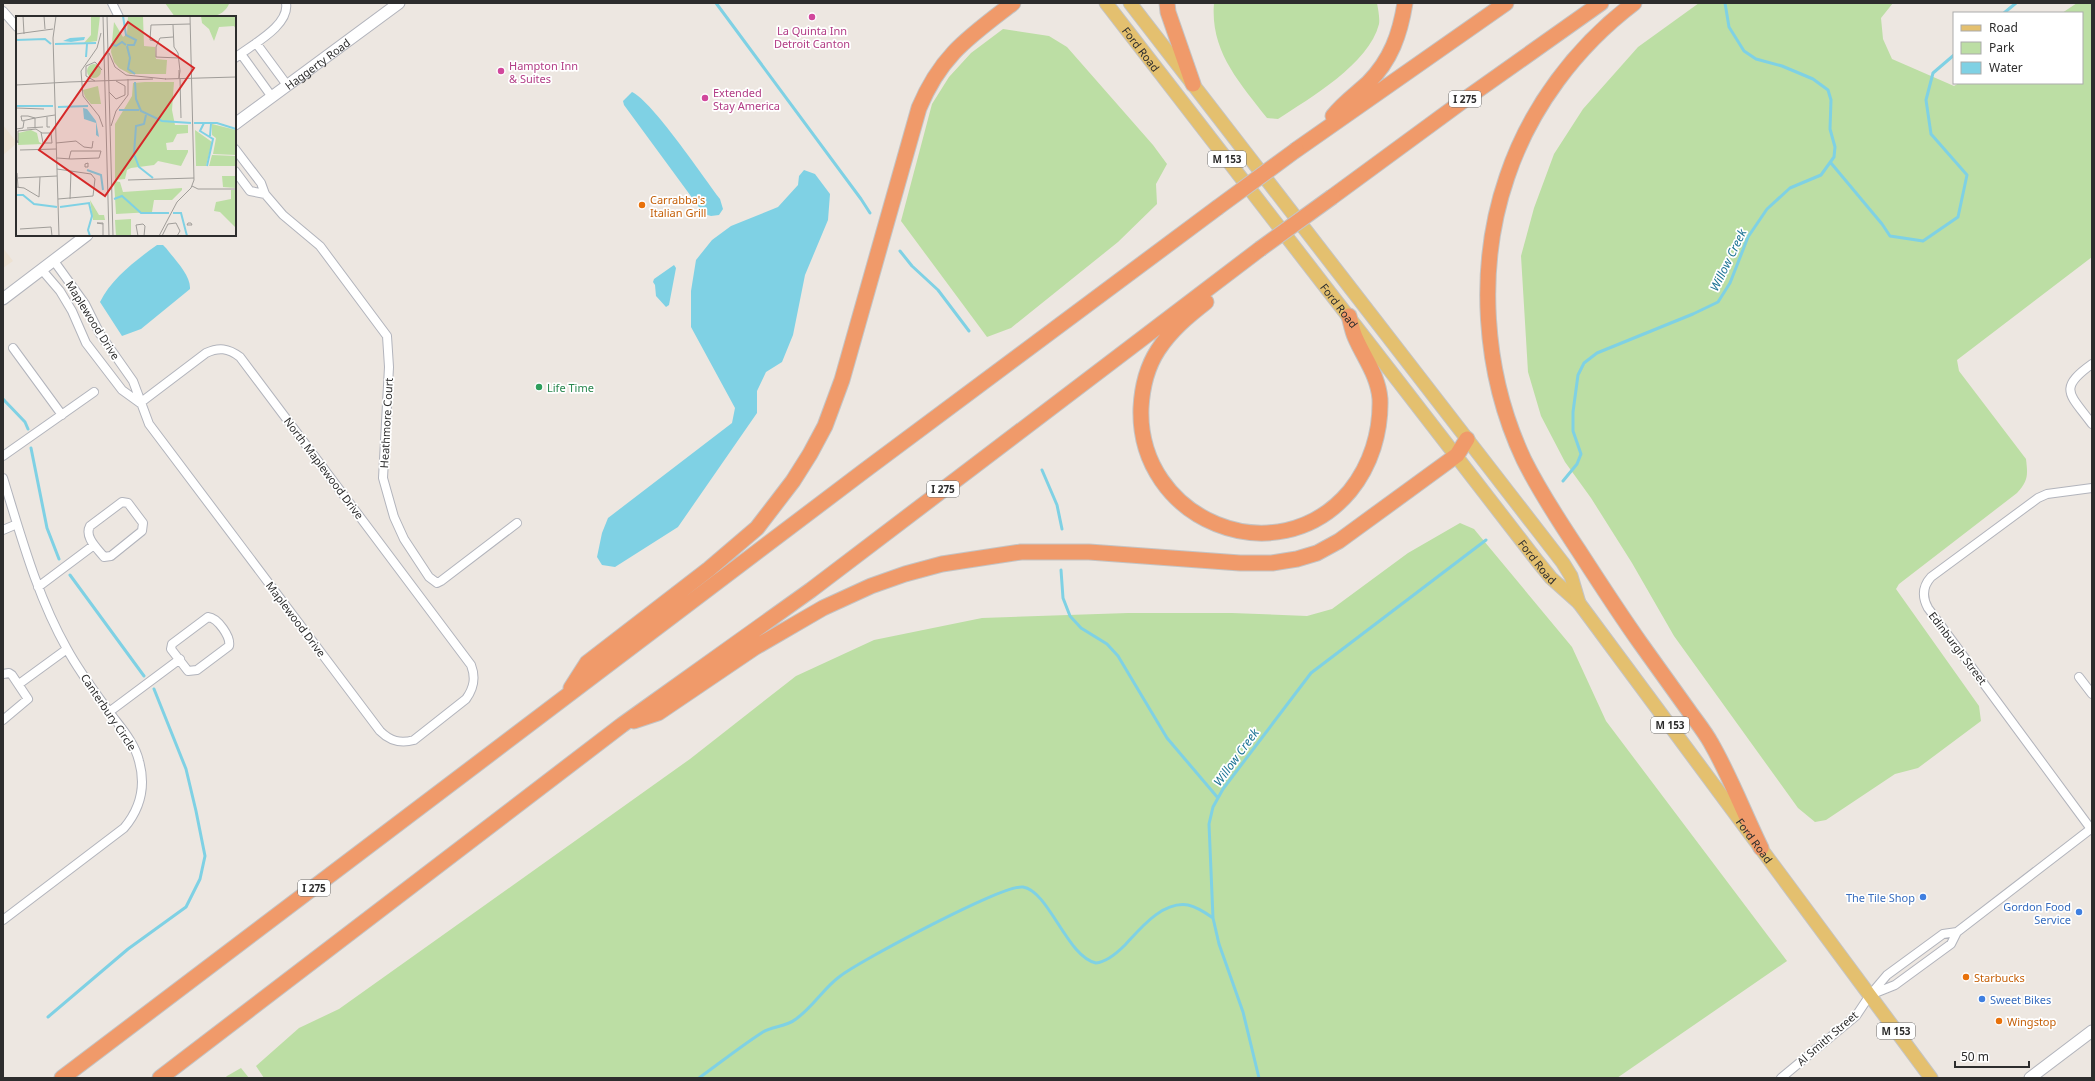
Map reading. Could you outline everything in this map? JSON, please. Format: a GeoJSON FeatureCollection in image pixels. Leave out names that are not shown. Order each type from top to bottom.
{"type":"FeatureCollection","features":[{"type":"Feature","properties":{"kind":"highway"},"geometry":{"type":"LineString","coordinates":[[565,697],[587,664],[709,570],[757,528],[803,465],[825,426],[835,402],[919,108],[927,89],[938,70],[950,55],[1013,3]]}},
{"type":"Feature","properties":{"kind":"highway"},"geometry":{"type":"LineString","coordinates":[[1167,3],[1168,12],[1193,84]]}},
{"type":"Feature","properties":{"kind":"highway"},"geometry":{"type":"LineString","coordinates":[[1322,131],[1340,107],[1369,82],[1392,53],[1402,23],[1405,3]]}},
{"type":"Feature","properties":{"kind":"highway","name":"I 275"},"geometry":{"type":"LineString","coordinates":[[62,1078],[1139,265],[1322,131],[1506,3]]}},
{"type":"Feature","properties":{"kind":"highway","name":"I 275"},"geometry":{"type":"LineString","coordinates":[[160,1078],[622,725],[811,590],[1260,249],[1471,95],[1601,3]]}},
{"type":"Feature","properties":{"kind":"highway"},"geometry":{"type":"LineString","coordinates":[[1634,3],[1601,30],[1562,75],[1539,109],[1510,166],[1500,197],[1490,251],[1489,322],[1493,357],[1498,387],[1508,420],[1523,458],[1542,495],[1620,614],[1711,742],[1761,848]]}},
{"type":"Feature","properties":{"kind":"highway"},"geometry":{"type":"LineString","coordinates":[[1244,261],[1232,281],[1168,336],[1150,366],[1141,400],[1142,434],[1155,471],[1174,497],[1202,518],[1219,526],[1252,532],[1288,529],[1302,525],[1332,508],[1356,483],[1364,470],[1376,439],[1380,398],[1373,369],[1354,336],[1349,316]]}},
{"type":"Feature","properties":{"kind":"highway"},"geometry":{"type":"LineString","coordinates":[[622,725],[658,713],[754,648],[823,608],[870,586],[905,574],[942,564],[1021,552],[1089,552],[1240,563],[1272,563],[1297,559],[1317,553],[1339,541],[1457,455],[1467,439]]}},
{"type":"Feature","properties":{"kind":"main road","name":"Haggerty Road"},"geometry":{"type":"LineString","coordinates":[[236,123],[400,3]]}},
{"type":"Feature","properties":{"kind":"main road","name":"Ford Road"},"geometry":{"type":"LineString","coordinates":[[1106,3],[1551,578],[1579,603],[1931,1078]]}},
{"type":"Feature","properties":{"kind":"main road","name":"Ford Road"},"geometry":{"type":"LineString","coordinates":[[1130,3],[1563,563],[1571,576],[1579,603]]}},
{"type":"Feature","properties":{"kind":"main road"},"geometry":{"type":"LineString","coordinates":[[3,299],[87,236]]}},
{"type":"Feature","properties":{"kind":"main road"},"geometry":{"type":"LineString","coordinates":[[2030,1078],[2092,1031]]}},
{"type":"Feature","properties":{"kind":"street"},"geometry":{"type":"LineString","coordinates":[[112,3],[118,16]]}},
{"type":"Feature","properties":{"kind":"street"},"geometry":{"type":"LineString","coordinates":[[272,97],[238,56],[282,22],[287,11],[286,3]]}},
{"type":"Feature","properties":{"kind":"street"},"geometry":{"type":"LineString","coordinates":[[3,11],[16,27]]}},
{"type":"Feature","properties":{"kind":"street"},"geometry":{"type":"LineString","coordinates":[[256,43],[287,85]]}},
{"type":"Feature","properties":{"kind":"street","name":"Heathmore Court"},"geometry":{"type":"LineString","coordinates":[[236,150],[261,183],[265,194],[283,214],[320,246],[387,336],[389,367],[383,478],[394,517],[404,539],[428,577],[437,583],[441,581],[517,523]]}},
{"type":"Feature","properties":{"kind":"street","name":"Heathmore Court"},"geometry":{"type":"LineString","coordinates":[[236,173],[250,191],[265,194]]}},
{"type":"Feature","properties":{"kind":"street","name":"Maplewood Drive"},"geometry":{"type":"LineString","coordinates":[[54,261],[85,304],[100,334],[133,381],[149,424],[386,737],[401,742],[414,740],[466,699],[471,692],[475,678]]}},
{"type":"Feature","properties":{"kind":"street","name":"Maplewood Drive"},"geometry":{"type":"LineString","coordinates":[[42,270],[60,291],[72,311],[86,343],[122,390],[140,403]]}},
{"type":"Feature","properties":{"kind":"street"},"geometry":{"type":"LineString","coordinates":[[13,348],[62,415]]}},
{"type":"Feature","properties":{"kind":"street","name":"North Maplewood Drive"},"geometry":{"type":"LineString","coordinates":[[140,403],[206,353],[217,349],[224,349],[240,357],[471,665],[475,678]]}},
{"type":"Feature","properties":{"kind":"street"},"geometry":{"type":"LineString","coordinates":[[2092,364],[2076,376],[2070,389],[2072,397],[2092,424]]}},
{"type":"Feature","properties":{"kind":"street"},"geometry":{"type":"LineString","coordinates":[[3,456],[94,392]]}},
{"type":"Feature","properties":{"kind":"street","name":"Canterbury Circle"},"geometry":{"type":"LineString","coordinates":[[3,478],[38,586],[67,649],[109,712],[132,743],[139,758],[142,788],[135,813],[116,835],[3,920]]}},
{"type":"Feature","properties":{"kind":"street","name":"Edinburgh Street"},"geometry":{"type":"LineString","coordinates":[[2092,488],[2047,494],[2038,498],[1931,577],[1925,584],[1923,592],[1924,600],[1928,608],[2092,828]]}},
{"type":"Feature","properties":{"kind":"street"},"geometry":{"type":"LineString","coordinates":[[122,502],[128,503],[143,523],[142,531],[107,557],[104,557],[94,545],[88,533],[90,526],[122,502]]}},
{"type":"Feature","properties":{"kind":"street"},"geometry":{"type":"LineString","coordinates":[[3,530],[17,524]]}},
{"type":"Feature","properties":{"kind":"street"},"geometry":{"type":"LineString","coordinates":[[38,586],[94,545]]}},
{"type":"Feature","properties":{"kind":"street"},"geometry":{"type":"LineString","coordinates":[[208,617],[215,620],[229,638],[228,646],[197,670],[188,671],[180,660],[172,648],[172,644],[208,617]]}},
{"type":"Feature","properties":{"kind":"street"},"geometry":{"type":"LineString","coordinates":[[19,684],[67,649]]}},
{"type":"Feature","properties":{"kind":"street"},"geometry":{"type":"LineString","coordinates":[[109,712],[180,660]]}},
{"type":"Feature","properties":{"kind":"street"},"geometry":{"type":"LineString","coordinates":[[3,674],[9,673],[19,684],[28,699],[3,720]]}},
{"type":"Feature","properties":{"kind":"street"},"geometry":{"type":"LineString","coordinates":[[2079,677],[2092,694]]}},
{"type":"Feature","properties":{"kind":"street"},"geometry":{"type":"LineString","coordinates":[[1870,995],[1895,985],[1951,944],[1957,932],[2092,828]]}},
{"type":"Feature","properties":{"kind":"street","name":"Al Smith Street"},"geometry":{"type":"LineString","coordinates":[[1781,1078],[1856,1016],[1870,995],[1887,975],[1943,934],[1957,932]]}},
{"type":"Feature","properties":{"kind":"shaded area"},"geometry":{"type":"Polygon","coordinates":[[[3,125],[16,142],[16,144],[3,155],[3,125]]]}},
{"type":"Feature","properties":{"kind":"shaded area"},"geometry":{"type":"Polygon","coordinates":[[[3,248],[13,261],[3,268],[3,248]]]}},
{"type":"Feature","properties":{"kind":"green space"},"geometry":{"type":"Polygon","coordinates":[[[165,3],[229,3],[225,10],[220,14],[213,16],[174,16],[165,3]]]}},
{"type":"Feature","properties":{"kind":"green space"},"geometry":{"type":"Polygon","coordinates":[[[1214,3],[1377,3],[1379,24],[1373,39],[1364,53],[1337,79],[1278,119],[1267,118],[1246,92],[1228,65],[1217,36],[1214,20],[1214,3]]]}},
{"type":"Feature","properties":{"kind":"green space"},"geometry":{"type":"Polygon","coordinates":[[[1699,3],[1893,3],[1881,18],[1883,39],[1892,59],[1954,86],[1957,84],[2083,84],[2083,12],[2064,12],[2077,3],[2092,3],[2092,257],[1957,360],[1959,371],[2026,459],[2027,474],[2025,481],[2017,493],[1899,584],[1896,589],[1979,706],[1981,721],[1918,768],[1895,774],[1826,820],[1815,822],[1798,808],[1674,636],[1632,563],[1591,498],[1565,462],[1541,416],[1528,372],[1521,256],[1534,208],[1554,154],[1583,109],[1638,47],[1699,3]]]}},
{"type":"Feature","properties":{"kind":"green space"},"geometry":{"type":"Polygon","coordinates":[[[1003,29],[1049,36],[1067,47],[1153,145],[1167,164],[1156,184],[1157,204],[1118,242],[1011,328],[987,337],[901,221],[932,104],[949,77],[971,53],[1003,29]]]}},
{"type":"Feature","properties":{"kind":"green space"},"geometry":{"type":"Polygon","coordinates":[[[1460,523],[1474,529],[1572,647],[1606,721],[1787,961],[1617,1078],[264,1078],[256,1066],[299,1028],[339,1009],[690,759],[796,676],[874,640],[982,618],[1128,613],[1232,613],[1307,616],[1332,609],[1408,553],[1460,523]]]}},
{"type":"Feature","properties":{"kind":"green space"},"geometry":{"type":"Polygon","coordinates":[[[241,1068],[249,1078],[225,1078],[227,1076],[241,1068]]]}},
{"type":"Feature","properties":{"kind":"water"},"geometry":{"type":"Polygon","coordinates":[[[632,92],[641,98],[664,124],[720,199],[723,209],[719,215],[711,216],[704,214],[624,105],[623,101],[632,92]]]}},
{"type":"Feature","properties":{"kind":"water"},"geometry":{"type":"Polygon","coordinates":[[[804,170],[815,174],[830,194],[828,220],[805,275],[793,335],[782,362],[766,372],[757,391],[757,413],[678,527],[615,567],[602,565],[597,557],[602,533],[608,518],[732,423],[735,408],[691,327],[691,291],[696,260],[712,240],[731,226],[778,207],[798,185],[799,176],[804,170]]]}},
{"type":"Feature","properties":{"kind":"water"},"geometry":{"type":"Polygon","coordinates":[[[157,245],[163,245],[181,267],[188,278],[190,289],[141,329],[122,336],[100,302],[117,278],[157,245]]]}},
{"type":"Feature","properties":{"kind":"water"},"geometry":{"type":"Polygon","coordinates":[[[674,265],[676,268],[669,305],[666,307],[656,296],[655,285],[653,282],[654,279],[674,265]]]}},
{"type":"Feature","properties":{"kind":"waterway"},"geometry":{"type":"LineString","coordinates":[[716,3],[870,213]]}},
{"type":"Feature","properties":{"kind":"waterway","name":"Willow Creek"},"geometry":{"type":"LineString","coordinates":[[1563,481],[1577,464],[1581,454],[1573,431],[1573,412],[1578,375],[1584,363],[1597,353],[1693,314],[1718,302],[1730,283],[1748,237],[1767,209],[1790,188],[1821,175],[1834,157],[1835,147],[1830,129],[1831,100],[1828,90],[1813,79],[1782,66],[1756,59],[1744,51],[1729,27],[1725,3]]}},
{"type":"Feature","properties":{"kind":"waterway"},"geometry":{"type":"LineString","coordinates":[[2005,12],[2016,3]]}},
{"type":"Feature","properties":{"kind":"waterway"},"geometry":{"type":"LineString","coordinates":[[1831,163],[1882,224],[1890,236],[1923,241],[1958,217],[1967,175],[1931,134],[1926,100],[1933,73],[1953,56]]}},
{"type":"Feature","properties":{"kind":"waterway"},"geometry":{"type":"LineString","coordinates":[[900,251],[912,266],[938,290],[969,331]]}},
{"type":"Feature","properties":{"kind":"waterway"},"geometry":{"type":"LineString","coordinates":[[3,399],[25,422],[28,429]]}},
{"type":"Feature","properties":{"kind":"waterway"},"geometry":{"type":"LineString","coordinates":[[31,448],[47,528],[59,559]]}},
{"type":"Feature","properties":{"kind":"waterway"},"geometry":{"type":"LineString","coordinates":[[1042,470],[1057,505],[1062,529]]}},
{"type":"Feature","properties":{"kind":"waterway","name":"Willow Creek"},"geometry":{"type":"LineString","coordinates":[[1259,1078],[1243,1012],[1219,944],[1213,918],[1209,824],[1213,807],[1223,789],[1311,673],[1486,540]]}},
{"type":"Feature","properties":{"kind":"waterway"},"geometry":{"type":"LineString","coordinates":[[1061,570],[1063,598],[1070,616],[1081,628],[1107,644],[1118,656],[1167,738],[1218,798]]}},
{"type":"Feature","properties":{"kind":"waterway"},"geometry":{"type":"LineString","coordinates":[[70,575],[144,676]]}},
{"type":"Feature","properties":{"kind":"waterway"},"geometry":{"type":"LineString","coordinates":[[48,1017],[128,949],[186,907],[200,879],[205,856],[186,769],[154,689]]}},
{"type":"Feature","properties":{"kind":"waterway"},"geometry":{"type":"LineString","coordinates":[[699,1078],[763,1032],[792,1022],[808,1009],[833,982],[852,968],[931,925],[1010,889],[1023,887],[1032,891],[1050,911],[1076,949],[1086,958],[1096,963],[1104,961],[1115,954],[1145,924],[1169,907],[1188,905],[1213,918]]}},
{"type":"Feature","properties":{"kind":"place","name":"La Quinta Inn Detroit Canton"},"geometry":{"type":"Point","coordinates":[812,17]}},
{"type":"Feature","properties":{"kind":"place","name":"Hampton Inn & Suites"},"geometry":{"type":"Point","coordinates":[501,71]}},
{"type":"Feature","properties":{"kind":"place","name":"Extended Stay America"},"geometry":{"type":"Point","coordinates":[705,98]}},
{"type":"Feature","properties":{"kind":"place","name":"Carrabba's Italian Grill"},"geometry":{"type":"Point","coordinates":[642,205]}},
{"type":"Feature","properties":{"kind":"place","name":"Life Time"},"geometry":{"type":"Point","coordinates":[539,387]}},
{"type":"Feature","properties":{"kind":"place","name":"The Tile Shop"},"geometry":{"type":"Point","coordinates":[1923,897]}},
{"type":"Feature","properties":{"kind":"place","name":"Gordon Food Service"},"geometry":{"type":"Point","coordinates":[2079,912]}},
{"type":"Feature","properties":{"kind":"place","name":"Starbucks"},"geometry":{"type":"Point","coordinates":[1966,977]}},
{"type":"Feature","properties":{"kind":"place","name":"Sweet Bikes"},"geometry":{"type":"Point","coordinates":[1982,999]}},
{"type":"Feature","properties":{"kind":"place","name":"Wingstop"},"geometry":{"type":"Point","coordinates":[1999,1021]}}]}
